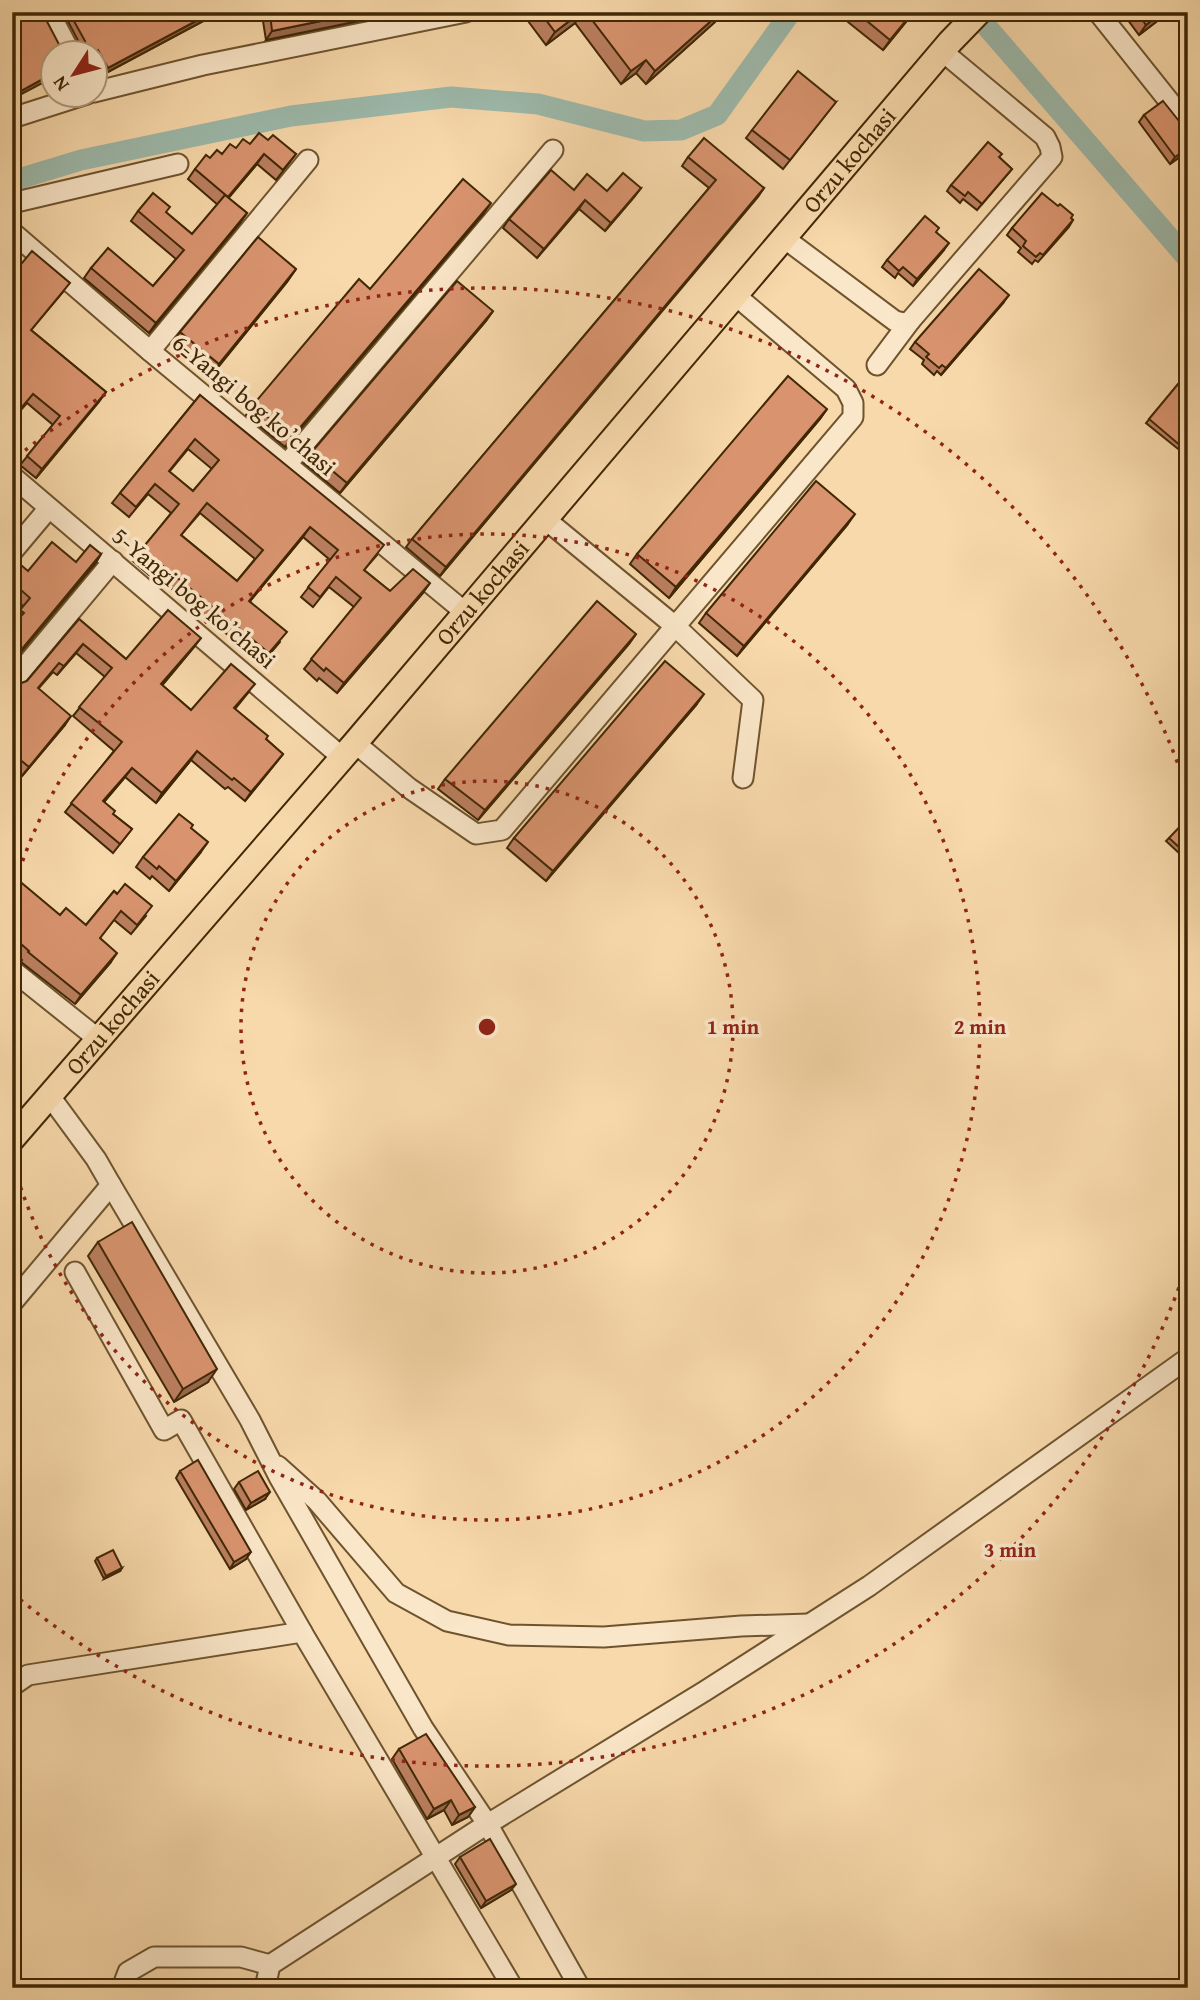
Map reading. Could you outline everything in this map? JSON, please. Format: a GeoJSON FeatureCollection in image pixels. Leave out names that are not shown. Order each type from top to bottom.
{"type":"FeatureCollection","features":[{"type":"Feature","properties":{"kind":"main road","name":"Orzu kochasi"},"geometry":{"type":"LineString","coordinates":[[12,1139],[349,750],[946,46],[979,12]]}},
{"type":"Feature","properties":{"kind":"street"},"geometry":{"type":"LineString","coordinates":[[48,12],[62,38]]}},
{"type":"Feature","properties":{"kind":"street"},"geometry":{"type":"LineString","coordinates":[[108,89],[203,65],[466,12]]}},
{"type":"Feature","properties":{"kind":"street"},"geometry":{"type":"LineString","coordinates":[[1098,12],[1188,125]]}},
{"type":"Feature","properties":{"kind":"street"},"geometry":{"type":"LineString","coordinates":[[877,365],[910,321],[1052,157],[1045,137],[946,46]]}},
{"type":"Feature","properties":{"kind":"street"},"geometry":{"type":"LineString","coordinates":[[12,118],[43,108]]}},
{"type":"Feature","properties":{"kind":"street"},"geometry":{"type":"LineString","coordinates":[[287,464],[553,150]]}},
{"type":"Feature","properties":{"kind":"street"},"geometry":{"type":"LineString","coordinates":[[150,351],[308,160]]}},
{"type":"Feature","properties":{"kind":"street"},"geometry":{"type":"LineString","coordinates":[[12,203],[178,164]]}},
{"type":"Feature","properties":{"kind":"street","name":"6-Yangi bog koʼchasi"},"geometry":{"type":"LineString","coordinates":[[12,232],[150,351],[466,613]]}},
{"type":"Feature","properties":{"kind":"street"},"geometry":{"type":"LineString","coordinates":[[784,238],[895,321],[910,321]]}},
{"type":"Feature","properties":{"kind":"street","name":"5-Yangi bog koʼchasi"},"geometry":{"type":"LineString","coordinates":[[12,476],[113,561],[349,750],[477,834],[502,830],[853,417],[853,403],[846,389],[735,295]]}},
{"type":"Feature","properties":{"kind":"street"},"geometry":{"type":"LineString","coordinates":[[12,552],[49,508]]}},
{"type":"Feature","properties":{"kind":"street"},"geometry":{"type":"LineString","coordinates":[[545,519],[675,626],[753,699],[743,778]]}},
{"type":"Feature","properties":{"kind":"street"},"geometry":{"type":"LineString","coordinates":[[12,681],[113,561]]}},
{"type":"Feature","properties":{"kind":"street"},"geometry":{"type":"LineString","coordinates":[[12,971],[97,1038]]}},
{"type":"Feature","properties":{"kind":"street"},"geometry":{"type":"LineString","coordinates":[[49,1095],[96,1159],[250,1420],[423,1728],[488,1825],[580,1988]]}},
{"type":"Feature","properties":{"kind":"street"},"geometry":{"type":"LineString","coordinates":[[12,1303],[111,1185]]}},
{"type":"Feature","properties":{"kind":"street"},"geometry":{"type":"LineString","coordinates":[[75,1272],[164,1430],[181,1420],[434,1859],[513,1988]]}},
{"type":"Feature","properties":{"kind":"street"},"geometry":{"type":"LineString","coordinates":[[265,1988],[270,1965],[869,1586],[1188,1358]]}},
{"type":"Feature","properties":{"kind":"street"},"geometry":{"type":"LineString","coordinates":[[269,1457],[317,1501],[396,1594],[447,1621],[509,1634],[604,1637],[810,1623]]}},
{"type":"Feature","properties":{"kind":"street"},"geometry":{"type":"LineString","coordinates":[[12,1686],[28,1675],[302,1632]]}},
{"type":"Feature","properties":{"kind":"street"},"geometry":{"type":"LineString","coordinates":[[122,1988],[128,1972],[154,1957],[241,1957],[270,1965]]}},
{"type":"Feature","properties":{"kind":"building"},"geometry":{"type":"Polygon","coordinates":[[[12,12],[42,12],[56,38],[38,38],[38,82],[12,96],[12,12]]]}},
{"type":"Feature","properties":{"kind":"building"},"geometry":{"type":"Polygon","coordinates":[[[69,12],[213,12],[108,68],[108,38],[83,38],[69,12]]]}},
{"type":"Feature","properties":{"kind":"building"},"geometry":{"type":"Polygon","coordinates":[[[272,12],[365,12],[272,31],[272,12]]]}},
{"type":"Feature","properties":{"kind":"building"},"geometry":{"type":"Polygon","coordinates":[[[540,12],[581,12],[555,32],[540,12]]]}},
{"type":"Feature","properties":{"kind":"building"},"geometry":{"type":"Polygon","coordinates":[[[586,12],[721,12],[655,71],[646,60],[631,71],[586,12]]]}},
{"type":"Feature","properties":{"kind":"building"},"geometry":{"type":"Polygon","coordinates":[[[856,12],[913,12],[890,40],[856,12]]]}},
{"type":"Feature","properties":{"kind":"building"},"geometry":{"type":"Polygon","coordinates":[[[1137,12],[1162,12],[1146,25],[1137,12]]]}},
{"type":"Feature","properties":{"kind":"building"},"geometry":{"type":"Polygon","coordinates":[[[798,71],[836,102],[790,160],[752,130],[798,71]]]}},
{"type":"Feature","properties":{"kind":"building"},"geometry":{"type":"Polygon","coordinates":[[[1163,101],[1183,126],[1188,128],[1188,148],[1175,157],[1144,115],[1163,101]]]}},
{"type":"Feature","properties":{"kind":"building"},"geometry":{"type":"Polygon","coordinates":[[[259,133],[268,140],[273,135],[296,154],[283,170],[264,154],[228,197],[195,169],[206,155],[210,158],[217,150],[222,154],[230,144],[236,148],[243,139],[250,144],[259,133]]]}},
{"type":"Feature","properties":{"kind":"building"},"geometry":{"type":"Polygon","coordinates":[[[704,138],[764,188],[446,567],[412,539],[716,180],[688,157],[704,138]]]}},
{"type":"Feature","properties":{"kind":"building"},"geometry":{"type":"Polygon","coordinates":[[[988,142],[1002,154],[999,157],[1012,169],[982,204],[968,192],[965,196],[951,185],[988,142]]]}},
{"type":"Feature","properties":{"kind":"building"},"geometry":{"type":"Polygon","coordinates":[[[551,170],[574,190],[587,174],[607,191],[623,173],[641,188],[611,223],[585,200],[544,249],[509,219],[551,170]]]}},
{"type":"Feature","properties":{"kind":"building"},"geometry":{"type":"Polygon","coordinates":[[[463,179],[491,203],[292,437],[253,405],[359,279],[370,289],[463,179]]]}},
{"type":"Feature","properties":{"kind":"building"},"geometry":{"type":"Polygon","coordinates":[[[153,193],[170,207],[166,212],[192,234],[225,195],[247,213],[156,323],[91,268],[108,248],[153,286],[184,250],[138,211],[153,193]]]}},
{"type":"Feature","properties":{"kind":"building"},"geometry":{"type":"Polygon","coordinates":[[[1042,193],[1073,215],[1073,220],[1043,255],[1040,253],[1036,257],[1023,246],[1026,241],[1012,228],[1042,193]]]}},
{"type":"Feature","properties":{"kind":"building"},"geometry":{"type":"Polygon","coordinates":[[[925,216],[939,228],[936,232],[949,243],[917,279],[903,267],[899,271],[887,260],[925,216]]]}},
{"type":"Feature","properties":{"kind":"building"},"geometry":{"type":"Polygon","coordinates":[[[258,237],[296,269],[219,364],[180,332],[258,237]]]}},
{"type":"Feature","properties":{"kind":"building"},"geometry":{"type":"Polygon","coordinates":[[[32,251],[70,283],[31,330],[106,392],[42,469],[27,456],[60,416],[33,394],[12,419],[12,360],[21,349],[12,341],[12,275],[32,251]]]}},
{"type":"Feature","properties":{"kind":"building"},"geometry":{"type":"Polygon","coordinates":[[[979,269],[1009,295],[946,368],[942,365],[939,368],[926,357],[929,354],[915,342],[979,269]]]}},
{"type":"Feature","properties":{"kind":"building"},"geometry":{"type":"Polygon","coordinates":[[[457,281],[493,311],[347,483],[311,453],[457,281]]]}},
{"type":"Feature","properties":{"kind":"building"},"geometry":{"type":"Polygon","coordinates":[[[1188,372],[1188,452],[1149,419],[1188,372]]]}},
{"type":"Feature","properties":{"kind":"building"},"geometry":{"type":"Polygon","coordinates":[[[788,376],[827,409],[676,587],[637,554],[788,376]]]}},
{"type":"Feature","properties":{"kind":"building"},"geometry":{"type":"Polygon","coordinates":[[[200,395],[384,545],[364,570],[390,591],[413,569],[430,583],[344,683],[311,659],[361,598],[336,577],[320,597],[308,587],[338,550],[310,527],[249,601],[287,632],[269,653],[158,562],[156,565],[140,551],[179,504],[155,484],[136,507],[120,493],[200,395]],[[195,439],[169,471],[193,491],[219,460],[195,439]],[[207,503],[181,535],[237,581],[263,550],[207,503]]]}},
{"type":"Feature","properties":{"kind":"building"},"geometry":{"type":"Polygon","coordinates":[[[12,478],[19,484],[12,492],[12,478]]]}},
{"type":"Feature","properties":{"kind":"building"},"geometry":{"type":"Polygon","coordinates":[[[816,481],[855,514],[744,646],[706,613],[816,481]]]}},
{"type":"Feature","properties":{"kind":"building"},"geometry":{"type":"Polygon","coordinates":[[[52,542],[76,562],[90,545],[101,554],[12,661],[12,626],[24,613],[20,610],[30,598],[12,582],[12,561],[14,559],[28,571],[52,542]]]}},
{"type":"Feature","properties":{"kind":"building"},"geometry":{"type":"Polygon","coordinates":[[[597,601],[636,634],[485,810],[445,779],[597,601]]]}},
{"type":"Feature","properties":{"kind":"building"},"geometry":{"type":"Polygon","coordinates":[[[168,610],[201,638],[161,684],[191,710],[231,664],[255,684],[234,708],[268,736],[266,739],[283,754],[251,792],[197,751],[162,793],[132,768],[103,801],[115,811],[113,814],[132,829],[120,844],[71,803],[122,742],[79,707],[112,668],[83,644],[64,666],[59,663],[38,688],[71,716],[29,767],[12,753],[12,683],[17,685],[27,681],[79,619],[126,659],[168,610]]]}},
{"type":"Feature","properties":{"kind":"building"},"geometry":{"type":"Polygon","coordinates":[[[665,661],[704,694],[553,871],[514,838],[665,661]]]}},
{"type":"Feature","properties":{"kind":"building"},"geometry":{"type":"Polygon","coordinates":[[[179,814],[208,842],[176,881],[159,866],[157,869],[143,857],[179,814]]]}},
{"type":"Feature","properties":{"kind":"building"},"geometry":{"type":"Polygon","coordinates":[[[1188,818],[1188,842],[1181,849],[1169,838],[1188,818]]]}},
{"type":"Feature","properties":{"kind":"building"},"geometry":{"type":"Polygon","coordinates":[[[17,879],[60,915],[66,908],[86,925],[114,891],[117,894],[125,884],[152,906],[137,925],[121,911],[100,938],[117,953],[81,995],[12,936],[12,884],[17,879]]]}},
{"type":"Feature","properties":{"kind":"building"},"geometry":{"type":"Polygon","coordinates":[[[132,1222],[217,1369],[183,1389],[98,1242],[132,1222]]]}},
{"type":"Feature","properties":{"kind":"building"},"geometry":{"type":"Polygon","coordinates":[[[198,1460],[251,1552],[234,1562],[180,1471],[198,1460]]]}},
{"type":"Feature","properties":{"kind":"building"},"geometry":{"type":"Polygon","coordinates":[[[258,1471],[270,1492],[251,1503],[239,1482],[258,1471]]]}},
{"type":"Feature","properties":{"kind":"building"},"geometry":{"type":"Polygon","coordinates":[[[113,1550],[122,1568],[106,1576],[97,1558],[113,1550]]]}},
{"type":"Feature","properties":{"kind":"building"},"geometry":{"type":"Polygon","coordinates":[[[426,1734],[475,1807],[459,1815],[451,1800],[434,1809],[399,1749],[426,1734]]]}},
{"type":"Feature","properties":{"kind":"building"},"geometry":{"type":"Polygon","coordinates":[[[490,1839],[516,1884],[486,1901],[460,1857],[490,1839]]]}},
{"type":"Feature","properties":{"kind":"waterway"},"geometry":{"type":"LineString","coordinates":[[12,181],[81,160],[291,116],[451,97],[538,104],[644,131],[681,130],[717,115],[791,12]]}},
{"type":"Feature","properties":{"kind":"waterway"},"geometry":{"type":"LineString","coordinates":[[974,12],[1188,259]]}}]}
